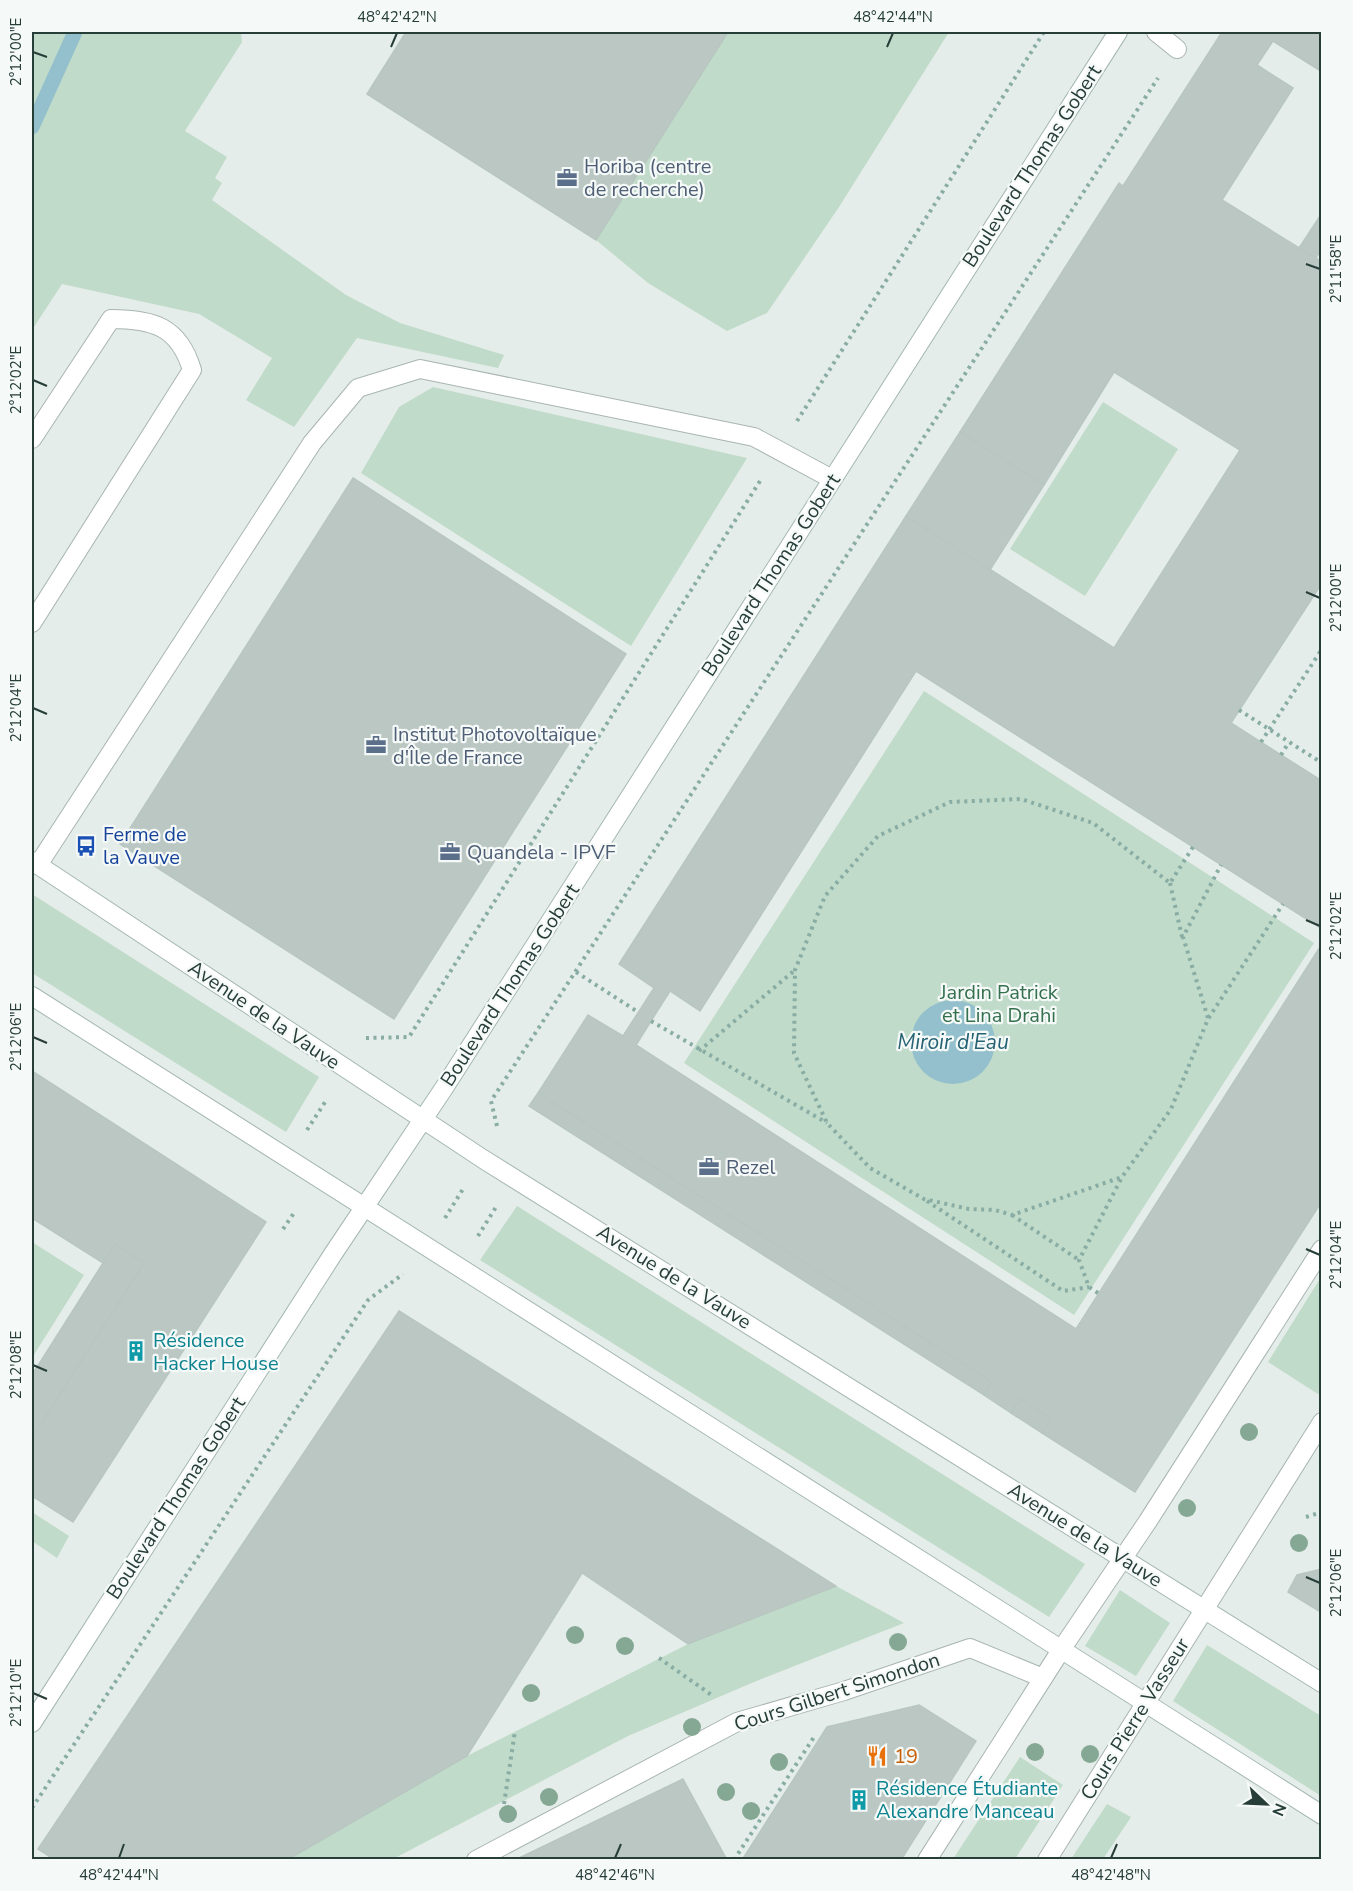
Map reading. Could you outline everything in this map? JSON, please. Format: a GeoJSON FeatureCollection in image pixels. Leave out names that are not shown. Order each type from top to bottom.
{"type":"FeatureCollection","features":[{"type":"Feature","properties":{"kind":"main road","name":"Boulevard Thomas Gobert"},"geometry":{"type":"LineString","coordinates":[[32,1723],[363,1207],[423,1119],[1118,32]]}},
{"type":"Feature","properties":{"kind":"main road"},"geometry":{"type":"LineString","coordinates":[[1156,32],[1177,49]]}},
{"type":"Feature","properties":{"kind":"main road"},"geometry":{"type":"LineString","coordinates":[[32,439],[111,320],[136,320],[159,326],[178,339],[192,370],[32,623]]}},
{"type":"Feature","properties":{"kind":"main road"},"geometry":{"type":"LineString","coordinates":[[35,863],[312,443],[358,388],[420,369],[754,437],[832,479]]}},
{"type":"Feature","properties":{"kind":"main road","name":"Avenue de la Vauve"},"geometry":{"type":"LineString","coordinates":[[35,863],[483,1159],[1322,1683]]}},
{"type":"Feature","properties":{"kind":"main road"},"geometry":{"type":"LineString","coordinates":[[32,996],[1063,1647],[1322,1815]]}},
{"type":"Feature","properties":{"kind":"main road"},"geometry":{"type":"LineString","coordinates":[[927,1860],[1063,1647],[1155,1512],[1322,1249]]}},
{"type":"Feature","properties":{"kind":"main road","name":"Cours Pierre Vasseur"},"geometry":{"type":"LineString","coordinates":[[1047,1860],[1250,1533],[1322,1422]]}},
{"type":"Feature","properties":{"kind":"main road","name":"Cours Gilbert Simondon"},"geometry":{"type":"LineString","coordinates":[[476,1860],[745,1719],[844,1691],[970,1648],[1043,1678]]}},
{"type":"Feature","properties":{"kind":"path"},"geometry":{"type":"LineString","coordinates":[[366,1038],[409,1037],[1044,32]]}},
{"type":"Feature","properties":{"kind":"path"},"geometry":{"type":"LineString","coordinates":[[491,1101],[1177,49]]}},
{"type":"Feature","properties":{"kind":"path"},"geometry":{"type":"LineString","coordinates":[[1261,742],[1322,650]]}},
{"type":"Feature","properties":{"kind":"path"},"geometry":{"type":"LineString","coordinates":[[1239,710],[1322,763]]}},
{"type":"Feature","properties":{"kind":"path"},"geometry":{"type":"LineString","coordinates":[[1281,755],[1289,742]]}},
{"type":"Feature","properties":{"kind":"path"},"geometry":{"type":"LineString","coordinates":[[827,1123],[794,1053],[795,970],[825,896],[878,836],[950,802],[1021,799],[1093,823],[1170,883],[1183,937],[1208,1019]]}},
{"type":"Feature","properties":{"kind":"path"},"geometry":{"type":"LineString","coordinates":[[1170,883],[1193,847]]}},
{"type":"Feature","properties":{"kind":"path"},"geometry":{"type":"LineString","coordinates":[[1183,937],[1221,865]]}},
{"type":"Feature","properties":{"kind":"path"},"geometry":{"type":"LineString","coordinates":[[1079,1260],[1122,1178],[1171,1109],[1208,1019],[1282,904]]}},
{"type":"Feature","properties":{"kind":"path"},"geometry":{"type":"LineString","coordinates":[[699,1051],[795,970]]}},
{"type":"Feature","properties":{"kind":"path"},"geometry":{"type":"LineString","coordinates":[[576,972],[638,1012]]}},
{"type":"Feature","properties":{"kind":"path"},"geometry":{"type":"LineString","coordinates":[[651,1021],[699,1051],[827,1123],[870,1168],[924,1199],[1063,1291],[1089,1287]]}},
{"type":"Feature","properties":{"kind":"path"},"geometry":{"type":"LineString","coordinates":[[301,1140],[331,1093]]}},
{"type":"Feature","properties":{"kind":"path"},"geometry":{"type":"LineString","coordinates":[[1012,1215],[1122,1178]]}},
{"type":"Feature","properties":{"kind":"path"},"geometry":{"type":"LineString","coordinates":[[443,1220],[467,1184]]}},
{"type":"Feature","properties":{"kind":"path"},"geometry":{"type":"LineString","coordinates":[[924,1199],[969,1209],[995,1210],[1012,1215],[1079,1260],[1089,1287],[1098,1293]]}},
{"type":"Feature","properties":{"kind":"path"},"geometry":{"type":"LineString","coordinates":[[475,1241],[497,1205]]}},
{"type":"Feature","properties":{"kind":"path"},"geometry":{"type":"LineString","coordinates":[[283,1229],[294,1213]]}},
{"type":"Feature","properties":{"kind":"path"},"geometry":{"type":"LineString","coordinates":[[32,1808],[368,1300],[408,1269]]}},
{"type":"Feature","properties":{"kind":"path"},"geometry":{"type":"LineString","coordinates":[[659,1658],[745,1719]]}},
{"type":"Feature","properties":{"kind":"path"},"geometry":{"type":"LineString","coordinates":[[734,1860],[844,1691]]}},
{"type":"Feature","properties":{"kind":"path"},"geometry":{"type":"LineString","coordinates":[[496,1849],[516,1731]]}},
{"type":"Feature","properties":{"kind":"green space"},"geometry":{"type":"Polygon","coordinates":[[[32,32],[241,32],[242,42],[185,131],[227,157],[215,178],[222,183],[212,200],[346,295],[400,323],[504,355],[498,368],[357,338],[294,427],[246,400],[272,358],[199,314],[62,284],[32,330],[32,32]]]}},
{"type":"Feature","properties":{"kind":"green space"},"geometry":{"type":"Polygon","coordinates":[[[727,32],[949,32],[839,207],[767,313],[727,331],[648,283],[596,240],[727,32]]]}},
{"type":"Feature","properties":{"kind":"green space"},"geometry":{"type":"Polygon","coordinates":[[[433,387],[747,458],[631,646],[361,473],[399,407],[433,387]]]}},
{"type":"Feature","properties":{"kind":"green space"},"geometry":{"type":"Polygon","coordinates":[[[1103,402],[1178,449],[1085,596],[1010,549],[1103,402]]]}},
{"type":"Feature","properties":{"kind":"green space","name":"Jardin Patrick et Lina Drahi"},"geometry":{"type":"Polygon","coordinates":[[[924,691],[1314,943],[1074,1315],[684,1063],[924,691]]]}},
{"type":"Feature","properties":{"kind":"green space"},"geometry":{"type":"Polygon","coordinates":[[[32,894],[319,1077],[286,1132],[32,973],[32,894]]]}},
{"type":"Feature","properties":{"kind":"green space"},"geometry":{"type":"Polygon","coordinates":[[[517,1206],[1085,1564],[1049,1617],[480,1260],[517,1206]]]}},
{"type":"Feature","properties":{"kind":"green space"},"geometry":{"type":"Polygon","coordinates":[[[32,1242],[84,1275],[32,1358],[32,1242]]]}},
{"type":"Feature","properties":{"kind":"green space"},"geometry":{"type":"Polygon","coordinates":[[[1321,1277],[1322,1389],[1318,1394],[1268,1362],[1321,1277]]]}},
{"type":"Feature","properties":{"kind":"green space"},"geometry":{"type":"Polygon","coordinates":[[[32,1512],[69,1536],[57,1558],[32,1541],[32,1512]]]}},
{"type":"Feature","properties":{"kind":"green space"},"geometry":{"type":"Polygon","coordinates":[[[836,1586],[904,1623],[754,1682],[628,1736],[393,1859],[287,1860],[467,1756],[688,1644],[836,1586]]]}},
{"type":"Feature","properties":{"kind":"green space"},"geometry":{"type":"Polygon","coordinates":[[[1120,1590],[1170,1623],[1136,1676],[1085,1646],[1120,1590]]]}},
{"type":"Feature","properties":{"kind":"green space"},"geometry":{"type":"Polygon","coordinates":[[[1207,1645],[1321,1716],[1321,1796],[1173,1701],[1207,1645]]]}},
{"type":"Feature","properties":{"kind":"green space"},"geometry":{"type":"Polygon","coordinates":[[[1020,1757],[1063,1785],[1015,1859],[953,1859],[1020,1757]]]}},
{"type":"Feature","properties":{"kind":"green space"},"geometry":{"type":"Polygon","coordinates":[[[1107,1804],[1131,1817],[1103,1859],[1071,1859],[1107,1804]]]}},
{"type":"Feature","properties":{"kind":"water","name":"Miroir d'Eau"},"geometry":{"type":"Polygon","coordinates":[[[945,1000],[961,1000],[977,1007],[988,1018],[995,1034],[992,1058],[983,1072],[961,1084],[945,1084],[929,1077],[918,1066],[911,1050],[911,1034],[918,1018],[929,1007],[945,1000]]]}},
{"type":"Feature","properties":{"kind":"building","name":"Horiba (centre de recherche)"},"geometry":{"type":"Polygon","coordinates":[[[406,32],[728,32],[596,240],[367,94],[406,32]]]}},
{"type":"Feature","properties":{"kind":"building"},"geometry":{"type":"Polygon","coordinates":[[[1222,32],[1322,32],[1322,72],[1273,41],[1257,65],[1293,88],[1222,200],[1322,262],[1322,583],[1231,723],[1322,781],[1322,929],[916,671],[700,1011],[670,991],[636,1045],[1076,1329],[1320,947],[1322,948],[1322,1201],[1135,1492],[1042,1433],[1051,1419],[1020,1399],[1011,1413],[984,1395],[992,1382],[538,1093],[588,1015],[623,1036],[654,988],[619,964],[906,516],[1114,648],[1240,450],[1114,372],[1044,485],[960,432],[1119,183],[1123,186],[1222,32]]]}},
{"type":"Feature","properties":{"kind":"building"},"geometry":{"type":"Polygon","coordinates":[[[1322,213],[1322,248],[1316,258],[1299,248],[1322,213]]]}},
{"type":"Feature","properties":{"kind":"building"},"geometry":{"type":"Polygon","coordinates":[[[960,432],[1044,485],[990,570],[906,516],[960,432]]]}},
{"type":"Feature","properties":{"kind":"building","name":"Institut Photovoltaïque d'Île de France"},"geometry":{"type":"Polygon","coordinates":[[[353,478],[626,654],[394,1019],[120,844],[353,478]]]}},
{"type":"Feature","properties":{"kind":"building","name":"Résidence Hacker House"},"geometry":{"type":"Polygon","coordinates":[[[32,1071],[266,1222],[73,1522],[32,1496],[32,1438],[144,1263],[115,1244],[103,1263],[32,1218],[32,1071]]]}},
{"type":"Feature","properties":{"kind":"building"},"geometry":{"type":"Polygon","coordinates":[[[538,1093],[992,1382],[984,1395],[529,1106],[538,1093]]]}},
{"type":"Feature","properties":{"kind":"building"},"geometry":{"type":"Polygon","coordinates":[[[115,1244],[144,1263],[32,1438],[32,1375],[115,1244]]]}},
{"type":"Feature","properties":{"kind":"building"},"geometry":{"type":"Polygon","coordinates":[[[399,1311],[836,1586],[688,1644],[582,1573],[467,1756],[287,1860],[55,1860],[38,1849],[399,1311]]]}},
{"type":"Feature","properties":{"kind":"building"},"geometry":{"type":"Polygon","coordinates":[[[1020,1399],[1051,1419],[1042,1433],[1011,1413],[1020,1399]]]}},
{"type":"Feature","properties":{"kind":"building"},"geometry":{"type":"Polygon","coordinates":[[[1322,1569],[1322,1613],[1288,1592],[1297,1575],[1322,1569]]]}},
{"type":"Feature","properties":{"kind":"building","name":"Résidence Étudiante Alexandre Manceau"},"geometry":{"type":"Polygon","coordinates":[[[919,1705],[976,1741],[901,1860],[742,1860],[827,1727],[919,1705]]]}},
{"type":"Feature","properties":{"kind":"building"},"geometry":{"type":"Polygon","coordinates":[[[683,1779],[727,1860],[515,1860],[683,1779]]]}},
{"type":"Feature","properties":{"kind":"waterway"},"geometry":{"type":"LineString","coordinates":[[32,127],[75,32]]}},
{"type":"Feature","properties":{"kind":"place","name":"Horiba (centre de recherche)"},"geometry":{"type":"Point","coordinates":[567,178]}},
{"type":"Feature","properties":{"kind":"place","name":"Institut Photovoltaïque d'Île de France"},"geometry":{"type":"Point","coordinates":[376,745]}},
{"type":"Feature","properties":{"kind":"place","name":"Ferme de la Vauve"},"geometry":{"type":"Point","coordinates":[86,846]}},
{"type":"Feature","properties":{"kind":"place","name":"Quandela - IPVF"},"geometry":{"type":"Point","coordinates":[450,852]}},
{"type":"Feature","properties":{"kind":"place","name":"Rezel"},"geometry":{"type":"Point","coordinates":[709,1167]}},
{"type":"Feature","properties":{"kind":"place","name":"Résidence Hacker House"},"geometry":{"type":"Point","coordinates":[136,1351]}},
{"type":"Feature","properties":{"kind":"place","name":"19"},"geometry":{"type":"Point","coordinates":[877,1756]}},
{"type":"Feature","properties":{"kind":"place","name":"Résidence Étudiante Alexandre Manceau"},"geometry":{"type":"Point","coordinates":[859,1800]}}]}
